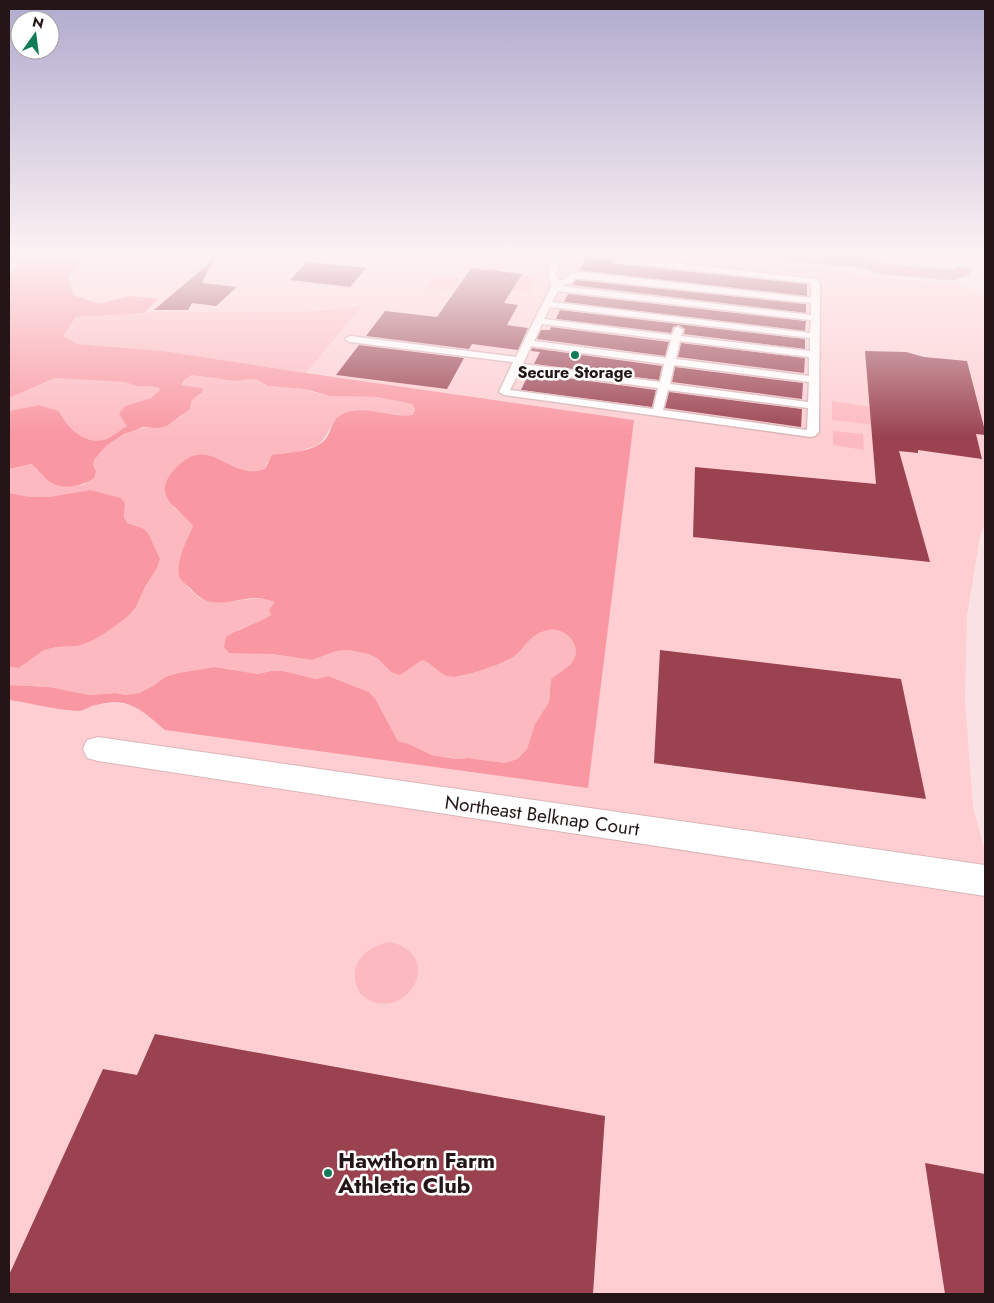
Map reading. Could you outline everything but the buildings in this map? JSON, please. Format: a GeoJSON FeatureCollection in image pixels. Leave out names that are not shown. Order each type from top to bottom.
{"type":"FeatureCollection","features":[{"type":"Feature","properties":{"kind":"street","name":"Northeast Belknap Court"},"geometry":{"type":"LineString","coordinates":[[98,749],[985,881]]}},
{"type":"Feature","properties":{"kind":"lane"},"geometry":{"type":"LineString","coordinates":[[540,316],[505,388],[504,392],[508,394],[807,435],[813,432],[815,318],[796,316]]}},
{"type":"Feature","properties":{"kind":"lane"},"geometry":{"type":"LineString","coordinates":[[645,316],[815,336]]}},
{"type":"Feature","properties":{"kind":"lane"},"geometry":{"type":"LineString","coordinates":[[656,414],[681,316]]}},
{"type":"Feature","properties":{"kind":"lane"},"geometry":{"type":"LineString","coordinates":[[538,321],[815,355]]}},
{"type":"Feature","properties":{"kind":"lane"},"geometry":{"type":"LineString","coordinates":[[350,340],[814,406]]}},
{"type":"Feature","properties":{"kind":"lane"},"geometry":{"type":"LineString","coordinates":[[527,343],[814,380]]}},
{"type":"Feature","properties":{"kind":"shaded area"},"geometry":{"type":"Polygon","coordinates":[[[9,316],[96,316],[76,317],[63,336],[77,344],[163,351],[634,420],[588,788],[165,730],[142,711],[118,702],[96,705],[78,711],[9,700],[9,685],[49,687],[90,695],[116,693],[126,695],[139,693],[165,677],[215,667],[258,674],[283,671],[316,679],[328,676],[369,692],[376,700],[398,741],[432,755],[505,763],[517,759],[527,749],[535,724],[549,702],[551,679],[570,665],[576,653],[575,647],[568,636],[556,630],[549,630],[537,634],[508,660],[476,672],[454,677],[441,673],[431,664],[422,660],[400,675],[391,672],[377,658],[348,650],[337,651],[312,660],[272,654],[229,653],[224,647],[226,637],[271,615],[269,610],[275,602],[260,598],[250,598],[215,603],[199,597],[184,583],[178,569],[183,550],[193,526],[169,501],[165,487],[167,479],[187,459],[198,455],[219,459],[240,469],[252,471],[265,469],[272,455],[299,451],[319,445],[327,437],[334,421],[347,412],[363,410],[397,415],[413,415],[415,409],[412,404],[377,397],[330,396],[305,389],[268,386],[258,380],[251,379],[235,381],[192,375],[184,380],[181,385],[203,388],[202,393],[192,401],[190,409],[167,426],[158,428],[143,427],[124,434],[106,446],[94,460],[93,466],[96,471],[94,478],[76,486],[63,487],[45,478],[31,464],[9,469],[9,411],[39,405],[59,411],[66,423],[76,433],[96,441],[106,439],[127,426],[119,414],[125,406],[151,398],[160,390],[158,387],[137,386],[124,382],[55,378],[9,398],[9,316]]]}},
{"type":"Feature","properties":{"kind":"shaded area"},"geometry":{"type":"Polygon","coordinates":[[[354,316],[985,316],[985,524],[980,536],[967,616],[965,700],[973,807],[985,852],[985,1294],[9,1294],[9,700],[80,711],[97,704],[118,703],[134,706],[145,712],[159,725],[587,787],[634,420],[306,373],[354,316]]]}},
{"type":"Feature","properties":{"kind":"shaded area"},"geometry":{"type":"Polygon","coordinates":[[[354,316],[306,373],[163,351],[77,344],[63,336],[76,317],[354,316]]]}},
{"type":"Feature","properties":{"kind":"shaded area"},"geometry":{"type":"Polygon","coordinates":[[[192,375],[235,381],[251,379],[258,380],[268,386],[305,389],[338,396],[377,397],[412,404],[415,409],[413,415],[364,411],[346,412],[333,423],[318,445],[267,462],[265,469],[251,471],[238,469],[205,455],[194,456],[182,463],[168,479],[174,508],[185,516],[193,526],[180,558],[183,582],[199,598],[217,603],[260,598],[276,602],[269,610],[271,615],[237,630],[272,654],[312,660],[337,651],[348,650],[377,658],[391,672],[411,662],[423,660],[428,661],[446,675],[451,677],[461,676],[486,669],[510,659],[534,637],[544,631],[557,630],[563,632],[575,647],[574,659],[570,665],[551,679],[549,702],[535,724],[527,749],[517,759],[505,763],[468,758],[455,759],[432,755],[398,741],[376,700],[369,692],[328,676],[316,679],[283,671],[258,674],[215,667],[165,677],[139,693],[126,695],[116,693],[90,695],[49,687],[9,685],[9,667],[19,668],[44,650],[56,647],[78,646],[104,634],[136,607],[145,587],[157,568],[142,528],[127,523],[124,517],[125,503],[90,490],[49,497],[30,497],[9,493],[9,469],[31,464],[54,484],[75,486],[85,484],[94,460],[106,446],[133,429],[167,426],[183,415],[194,397],[202,393],[203,388],[181,385],[184,380],[192,375]]]}},
{"type":"Feature","properties":{"kind":"shaded area"},"geometry":{"type":"Polygon","coordinates":[[[55,378],[124,382],[137,386],[158,387],[160,390],[151,398],[125,406],[127,426],[109,438],[96,441],[76,433],[66,423],[59,411],[39,405],[9,411],[9,398],[55,378]]]}},
{"type":"Feature","properties":{"kind":"shaded area"},"geometry":{"type":"Polygon","coordinates":[[[832,401],[873,407],[875,425],[832,420],[832,401]]]}},
{"type":"Feature","properties":{"kind":"shaded area"},"geometry":{"type":"Polygon","coordinates":[[[833,431],[863,434],[864,450],[833,445],[833,431]]]}},
{"type":"Feature","properties":{"kind":"shaded area"},"geometry":{"type":"Polygon","coordinates":[[[90,490],[120,498],[125,503],[124,517],[127,523],[142,528],[148,533],[160,559],[157,568],[145,587],[136,607],[127,617],[104,634],[78,646],[56,647],[44,650],[19,668],[9,667],[9,493],[30,497],[49,497],[90,490]]]}},
{"type":"Feature","properties":{"kind":"shaded area"},"geometry":{"type":"Polygon","coordinates":[[[390,942],[406,948],[415,958],[418,968],[417,980],[411,990],[402,998],[391,1003],[378,1003],[367,999],[359,991],[355,982],[355,973],[357,965],[366,952],[381,944],[390,942]]]}},
{"type":"Feature","properties":{"kind":"place","name":"Secure Storage"},"geometry":{"type":"Point","coordinates":[575,355]}},
{"type":"Feature","properties":{"kind":"place","name":"Hawthorn Farm Athletic Club"},"geometry":{"type":"Point","coordinates":[328,1173]}}]}
